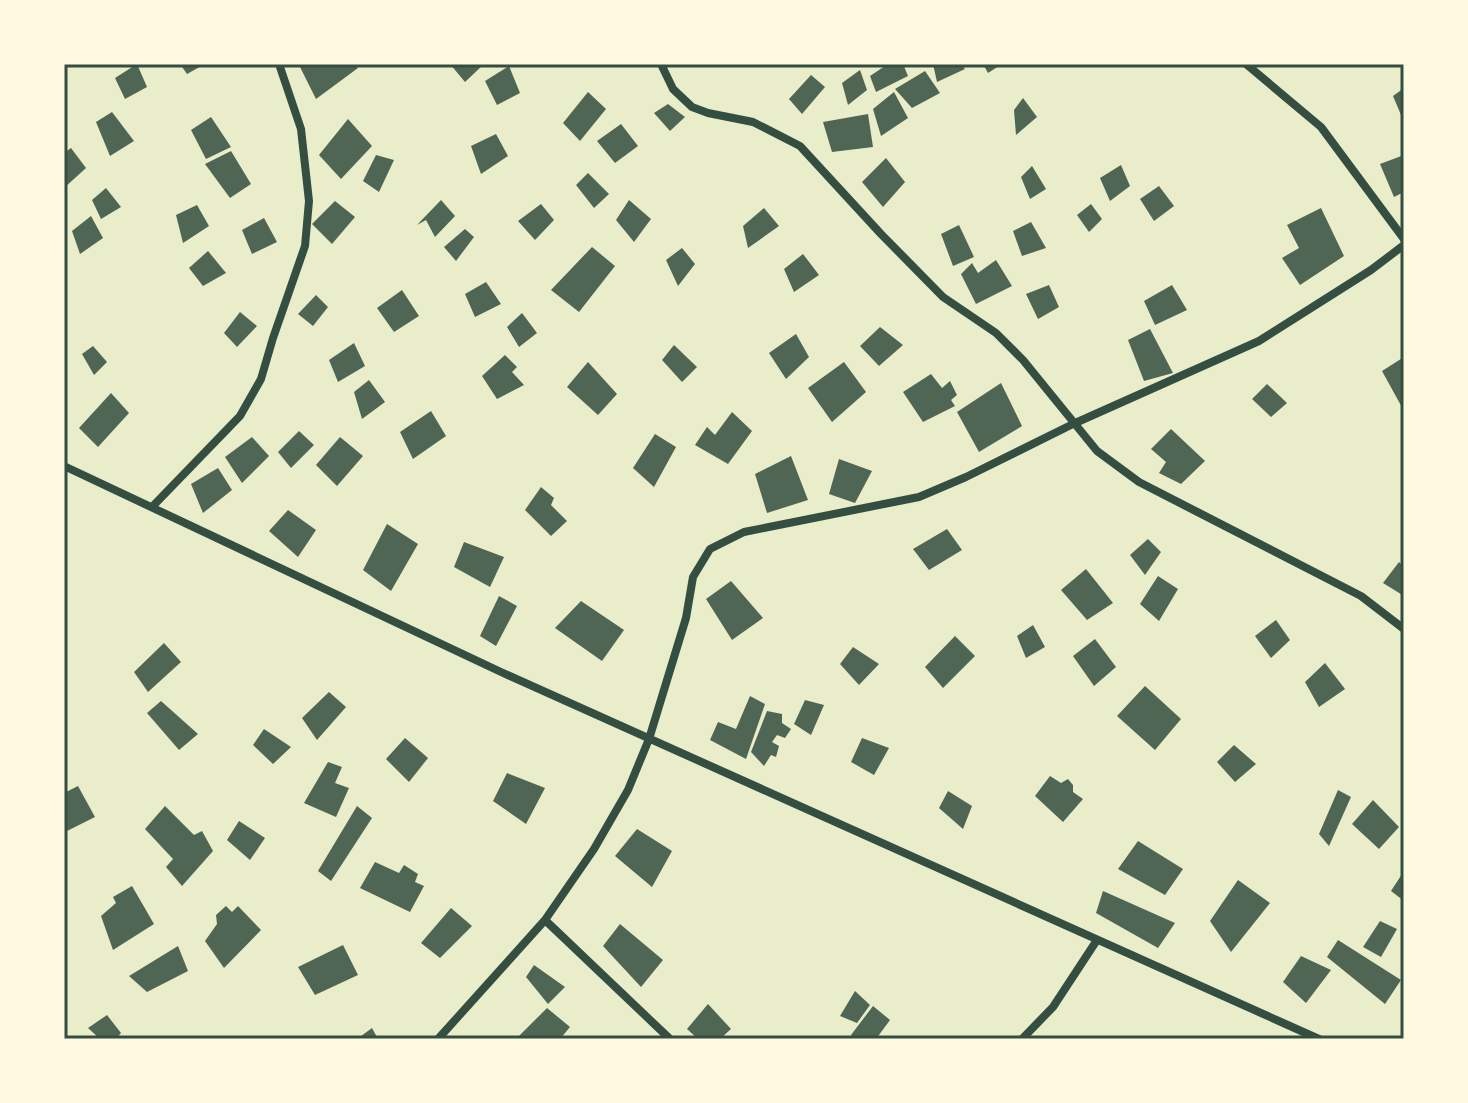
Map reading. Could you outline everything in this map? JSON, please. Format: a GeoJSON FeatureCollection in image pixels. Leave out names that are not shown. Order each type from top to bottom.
{"type":"FeatureCollection","features":[{"type":"Feature","properties":{"kind":"street"},"geometry":{"type":"LineString","coordinates":[[152,507],[240,416],[261,379],[305,246],[309,201],[301,129],[279,64]]}},
{"type":"Feature","properties":{"kind":"street"},"geometry":{"type":"LineString","coordinates":[[661,64],[673,89],[692,107],[753,122],[800,146],[943,297],[996,333],[1023,360],[1097,451],[1139,482],[1361,596],[1404,629]]}},
{"type":"Feature","properties":{"kind":"street"},"geometry":{"type":"LineString","coordinates":[[1246,64],[1321,127],[1404,239]]}},
{"type":"Feature","properties":{"kind":"street"},"geometry":{"type":"LineString","coordinates":[[438,1039],[545,920],[594,849],[628,790],[649,739],[686,618],[693,577],[710,549],[744,532],[919,497],[966,477],[1073,424],[1259,341],[1371,270],[1404,245]]}},
{"type":"Feature","properties":{"kind":"street"},"geometry":{"type":"LineString","coordinates":[[64,466],[649,739],[1319,1039]]}},
{"type":"Feature","properties":{"kind":"street"},"geometry":{"type":"LineString","coordinates":[[545,920],[670,1039]]}},
{"type":"Feature","properties":{"kind":"street"},"geometry":{"type":"LineString","coordinates":[[1022,1039],[1053,1007],[1097,940]]}},
{"type":"Feature","properties":{"kind":"building"},"geometry":{"type":"Polygon","coordinates":[[[137,64],[147,87],[125,99],[115,78],[137,64]]]}},
{"type":"Feature","properties":{"kind":"building"},"geometry":{"type":"Polygon","coordinates":[[[180,64],[205,64],[187,74],[180,64]]]}},
{"type":"Feature","properties":{"kind":"building"},"geometry":{"type":"Polygon","coordinates":[[[303,64],[354,64],[358,68],[316,99],[300,67],[303,64]]]}},
{"type":"Feature","properties":{"kind":"building"},"geometry":{"type":"Polygon","coordinates":[[[450,64],[484,64],[465,82],[450,64]]]}},
{"type":"Feature","properties":{"kind":"building"},"geometry":{"type":"Polygon","coordinates":[[[888,64],[903,64],[908,76],[876,92],[870,76],[888,64]]]}},
{"type":"Feature","properties":{"kind":"building"},"geometry":{"type":"Polygon","coordinates":[[[933,64],[961,64],[965,69],[937,82],[933,64]]]}},
{"type":"Feature","properties":{"kind":"building"},"geometry":{"type":"Polygon","coordinates":[[[983,64],[1002,64],[988,73],[983,64]]]}},
{"type":"Feature","properties":{"kind":"building"},"geometry":{"type":"Polygon","coordinates":[[[509,66],[520,93],[497,105],[485,81],[509,66]]]}},
{"type":"Feature","properties":{"kind":"building"},"geometry":{"type":"Polygon","coordinates":[[[860,70],[867,90],[848,105],[842,83],[860,70]]]}},
{"type":"Feature","properties":{"kind":"building"},"geometry":{"type":"Polygon","coordinates":[[[925,71],[940,93],[912,108],[895,89],[925,71]]]}},
{"type":"Feature","properties":{"kind":"building"},"geometry":{"type":"Polygon","coordinates":[[[811,75],[825,87],[802,114],[789,99],[811,75]]]}},
{"type":"Feature","properties":{"kind":"building"},"geometry":{"type":"Polygon","coordinates":[[[1404,88],[1404,112],[1401,115],[1393,96],[1404,88]]]}},
{"type":"Feature","properties":{"kind":"building"},"geometry":{"type":"Polygon","coordinates":[[[588,92],[606,109],[580,141],[563,123],[588,92]]]}},
{"type":"Feature","properties":{"kind":"building"},"geometry":{"type":"Polygon","coordinates":[[[894,92],[908,118],[881,136],[873,109],[894,92]]]}},
{"type":"Feature","properties":{"kind":"building"},"geometry":{"type":"Polygon","coordinates":[[[1023,98],[1037,117],[1016,135],[1014,110],[1023,98]]]}},
{"type":"Feature","properties":{"kind":"building"},"geometry":{"type":"Polygon","coordinates":[[[668,104],[685,117],[670,131],[654,113],[668,104]]]}},
{"type":"Feature","properties":{"kind":"building"},"geometry":{"type":"Polygon","coordinates":[[[112,112],[134,141],[110,156],[96,122],[112,112]]]}},
{"type":"Feature","properties":{"kind":"building"},"geometry":{"type":"Polygon","coordinates":[[[868,114],[873,147],[832,152],[823,122],[868,114]]]}},
{"type":"Feature","properties":{"kind":"building"},"geometry":{"type":"Polygon","coordinates":[[[211,117],[231,147],[206,159],[191,130],[211,117]]]}},
{"type":"Feature","properties":{"kind":"building"},"geometry":{"type":"Polygon","coordinates":[[[348,119],[372,146],[341,179],[319,155],[348,119]]]}},
{"type":"Feature","properties":{"kind":"building"},"geometry":{"type":"Polygon","coordinates":[[[621,124],[638,146],[615,163],[597,141],[621,124]]]}},
{"type":"Feature","properties":{"kind":"building"},"geometry":{"type":"Polygon","coordinates":[[[496,134],[508,156],[481,174],[471,146],[496,134]]]}},
{"type":"Feature","properties":{"kind":"building"},"geometry":{"type":"Polygon","coordinates":[[[71,148],[86,168],[64,188],[64,153],[71,148]]]}},
{"type":"Feature","properties":{"kind":"building"},"geometry":{"type":"Polygon","coordinates":[[[231,151],[251,184],[230,198],[205,164],[231,151]]]}},
{"type":"Feature","properties":{"kind":"building"},"geometry":{"type":"Polygon","coordinates":[[[376,155],[394,160],[379,192],[363,181],[376,155]]]}},
{"type":"Feature","properties":{"kind":"building"},"geometry":{"type":"Polygon","coordinates":[[[1404,155],[1404,192],[1394,197],[1380,164],[1404,155]]]}},
{"type":"Feature","properties":{"kind":"building"},"geometry":{"type":"Polygon","coordinates":[[[886,158],[905,182],[883,207],[862,182],[886,158]]]}},
{"type":"Feature","properties":{"kind":"building"},"geometry":{"type":"Polygon","coordinates":[[[1121,165],[1130,186],[1110,201],[1100,178],[1121,165]]]}},
{"type":"Feature","properties":{"kind":"building"},"geometry":{"type":"Polygon","coordinates":[[[1032,166],[1046,189],[1030,199],[1021,177],[1032,166]]]}},
{"type":"Feature","properties":{"kind":"building"},"geometry":{"type":"Polygon","coordinates":[[[588,173],[609,194],[594,208],[576,185],[588,173]]]}},
{"type":"Feature","properties":{"kind":"building"},"geometry":{"type":"Polygon","coordinates":[[[1159,186],[1174,206],[1154,221],[1140,199],[1159,186]]]}},
{"type":"Feature","properties":{"kind":"building"},"geometry":{"type":"Polygon","coordinates":[[[106,188],[121,207],[101,219],[92,200],[106,188]]]}},
{"type":"Feature","properties":{"kind":"building"},"geometry":{"type":"Polygon","coordinates":[[[441,200],[455,216],[435,237],[426,220],[417,225],[441,200]]]}},
{"type":"Feature","properties":{"kind":"building"},"geometry":{"type":"Polygon","coordinates":[[[629,200],[651,219],[634,242],[616,220],[629,200]]]}},
{"type":"Feature","properties":{"kind":"building"},"geometry":{"type":"Polygon","coordinates":[[[335,201],[355,217],[332,244],[312,224],[335,201]]]}},
{"type":"Feature","properties":{"kind":"building"},"geometry":{"type":"Polygon","coordinates":[[[541,204],[554,220],[535,240],[518,221],[541,204]]]}},
{"type":"Feature","properties":{"kind":"building"},"geometry":{"type":"Polygon","coordinates":[[[1091,204],[1102,219],[1089,232],[1077,215],[1091,204]]]}},
{"type":"Feature","properties":{"kind":"building"},"geometry":{"type":"Polygon","coordinates":[[[197,205],[209,226],[183,243],[176,215],[197,205]]]}},
{"type":"Feature","properties":{"kind":"building"},"geometry":{"type":"Polygon","coordinates":[[[764,208],[779,226],[748,248],[743,226],[764,208]]]}},
{"type":"Feature","properties":{"kind":"building"},"geometry":{"type":"Polygon","coordinates":[[[1321,208],[1344,256],[1300,285],[1282,258],[1299,248],[1287,225],[1321,208]]]}},
{"type":"Feature","properties":{"kind":"building"},"geometry":{"type":"Polygon","coordinates":[[[91,216],[103,238],[80,254],[72,231],[91,216]]]}},
{"type":"Feature","properties":{"kind":"building"},"geometry":{"type":"Polygon","coordinates":[[[264,218],[277,242],[252,254],[242,230],[264,218]]]}},
{"type":"Feature","properties":{"kind":"building"},"geometry":{"type":"Polygon","coordinates":[[[1031,222],[1046,248],[1022,256],[1013,231],[1031,222]]]}},
{"type":"Feature","properties":{"kind":"building"},"geometry":{"type":"Polygon","coordinates":[[[959,225],[974,257],[953,266],[941,234],[959,225]]]}},
{"type":"Feature","properties":{"kind":"building"},"geometry":{"type":"Polygon","coordinates":[[[465,229],[474,237],[456,261],[444,247],[465,229]]]}},
{"type":"Feature","properties":{"kind":"building"},"geometry":{"type":"Polygon","coordinates":[[[592,247],[615,266],[579,312],[551,290],[592,247]]]}},
{"type":"Feature","properties":{"kind":"building"},"geometry":{"type":"Polygon","coordinates":[[[682,248],[695,264],[678,286],[666,260],[682,248]]]}},
{"type":"Feature","properties":{"kind":"building"},"geometry":{"type":"Polygon","coordinates":[[[208,251],[226,273],[203,286],[189,268],[208,251]]]}},
{"type":"Feature","properties":{"kind":"building"},"geometry":{"type":"Polygon","coordinates":[[[803,254],[819,275],[794,292],[784,269],[803,254]]]}},
{"type":"Feature","properties":{"kind":"building"},"geometry":{"type":"Polygon","coordinates":[[[996,260],[1012,286],[976,304],[961,274],[972,263],[978,273],[996,260]]]}},
{"type":"Feature","properties":{"kind":"building"},"geometry":{"type":"Polygon","coordinates":[[[486,282],[501,304],[475,317],[465,294],[486,282]]]}},
{"type":"Feature","properties":{"kind":"building"},"geometry":{"type":"Polygon","coordinates":[[[1049,285],[1059,307],[1038,319],[1026,294],[1049,285]]]}},
{"type":"Feature","properties":{"kind":"building"},"geometry":{"type":"Polygon","coordinates":[[[1172,285],[1187,310],[1155,325],[1144,301],[1172,285]]]}},
{"type":"Feature","properties":{"kind":"building"},"geometry":{"type":"Polygon","coordinates":[[[402,290],[419,316],[394,332],[377,308],[402,290]]]}},
{"type":"Feature","properties":{"kind":"building"},"geometry":{"type":"Polygon","coordinates":[[[316,295],[328,307],[313,326],[298,314],[316,295]]]}},
{"type":"Feature","properties":{"kind":"building"},"geometry":{"type":"Polygon","coordinates":[[[240,312],[257,326],[237,347],[224,333],[240,312]]]}},
{"type":"Feature","properties":{"kind":"building"},"geometry":{"type":"Polygon","coordinates":[[[522,313],[537,333],[519,347],[507,327],[522,313]]]}},
{"type":"Feature","properties":{"kind":"building"},"geometry":{"type":"Polygon","coordinates":[[[880,327],[903,345],[879,366],[860,346],[880,327]]]}},
{"type":"Feature","properties":{"kind":"building"},"geometry":{"type":"Polygon","coordinates":[[[1150,329],[1173,373],[1144,381],[1128,340],[1150,329]]]}},
{"type":"Feature","properties":{"kind":"building"},"geometry":{"type":"Polygon","coordinates":[[[796,334],[809,357],[786,379],[769,353],[796,334]]]}},
{"type":"Feature","properties":{"kind":"building"},"geometry":{"type":"Polygon","coordinates":[[[354,343],[365,366],[338,382],[329,360],[354,343]]]}},
{"type":"Feature","properties":{"kind":"building"},"geometry":{"type":"Polygon","coordinates":[[[674,345],[697,367],[682,382],[662,360],[674,345]]]}},
{"type":"Feature","properties":{"kind":"building"},"geometry":{"type":"Polygon","coordinates":[[[93,346],[107,362],[94,375],[82,354],[93,346]]]}},
{"type":"Feature","properties":{"kind":"building"},"geometry":{"type":"Polygon","coordinates":[[[505,355],[517,367],[512,372],[524,385],[497,399],[482,376],[505,355]]]}},
{"type":"Feature","properties":{"kind":"building"},"geometry":{"type":"Polygon","coordinates":[[[1404,357],[1404,411],[1382,371],[1404,357]]]}},
{"type":"Feature","properties":{"kind":"building"},"geometry":{"type":"Polygon","coordinates":[[[588,362],[617,394],[598,415],[567,387],[588,362]]]}},
{"type":"Feature","properties":{"kind":"building"},"geometry":{"type":"Polygon","coordinates":[[[844,362],[866,392],[832,422],[808,388],[844,362]]]}},
{"type":"Feature","properties":{"kind":"building"},"geometry":{"type":"Polygon","coordinates":[[[931,374],[942,388],[950,381],[957,395],[951,400],[955,406],[923,422],[903,392],[931,374]]]}},
{"type":"Feature","properties":{"kind":"building"},"geometry":{"type":"Polygon","coordinates":[[[369,380],[385,402],[362,419],[354,392],[369,380]]]}},
{"type":"Feature","properties":{"kind":"building"},"geometry":{"type":"Polygon","coordinates":[[[1001,383],[1022,426],[979,452],[957,412],[1001,383]]]}},
{"type":"Feature","properties":{"kind":"building"},"geometry":{"type":"Polygon","coordinates":[[[1267,384],[1287,403],[1271,417],[1252,399],[1267,384]]]}},
{"type":"Feature","properties":{"kind":"building"},"geometry":{"type":"Polygon","coordinates":[[[111,393],[129,413],[98,447],[79,428],[111,393]]]}},
{"type":"Feature","properties":{"kind":"building"},"geometry":{"type":"Polygon","coordinates":[[[431,411],[446,436],[413,459],[400,432],[431,411]]]}},
{"type":"Feature","properties":{"kind":"building"},"geometry":{"type":"Polygon","coordinates":[[[732,412],[752,431],[728,464],[695,445],[707,427],[715,435],[732,412]]]}},
{"type":"Feature","properties":{"kind":"building"},"geometry":{"type":"Polygon","coordinates":[[[1171,429],[1205,461],[1181,484],[1159,473],[1166,462],[1151,449],[1171,429]]]}},
{"type":"Feature","properties":{"kind":"building"},"geometry":{"type":"Polygon","coordinates":[[[299,431],[314,445],[291,468],[278,452],[299,431]]]}},
{"type":"Feature","properties":{"kind":"building"},"geometry":{"type":"Polygon","coordinates":[[[655,434],[676,447],[654,487],[633,468],[655,434]]]}},
{"type":"Feature","properties":{"kind":"building"},"geometry":{"type":"Polygon","coordinates":[[[252,437],[269,456],[242,483],[225,457],[252,437]]]}},
{"type":"Feature","properties":{"kind":"building"},"geometry":{"type":"Polygon","coordinates":[[[340,437],[363,456],[337,486],[316,465],[340,437]]]}},
{"type":"Feature","properties":{"kind":"building"},"geometry":{"type":"Polygon","coordinates":[[[791,456],[808,500],[767,513],[755,474],[791,456]]]}},
{"type":"Feature","properties":{"kind":"building"},"geometry":{"type":"Polygon","coordinates":[[[839,459],[872,471],[855,503],[829,494],[839,459]]]}},
{"type":"Feature","properties":{"kind":"building"},"geometry":{"type":"Polygon","coordinates":[[[218,468],[232,490],[203,513],[191,484],[218,468]]]}},
{"type":"Feature","properties":{"kind":"building"},"geometry":{"type":"Polygon","coordinates":[[[541,487],[554,498],[551,505],[567,521],[551,536],[525,510],[541,487]]]}},
{"type":"Feature","properties":{"kind":"building"},"geometry":{"type":"Polygon","coordinates":[[[288,510],[316,530],[298,557],[269,531],[288,510]]]}},
{"type":"Feature","properties":{"kind":"building"},"geometry":{"type":"Polygon","coordinates":[[[387,524],[418,544],[391,591],[363,570],[387,524]]]}},
{"type":"Feature","properties":{"kind":"building"},"geometry":{"type":"Polygon","coordinates":[[[947,529],[962,550],[929,570],[913,549],[947,529]]]}},
{"type":"Feature","properties":{"kind":"building"},"geometry":{"type":"Polygon","coordinates":[[[1148,539],[1161,552],[1145,575],[1130,555],[1148,539]]]}},
{"type":"Feature","properties":{"kind":"building"},"geometry":{"type":"Polygon","coordinates":[[[464,542],[504,557],[490,587],[454,567],[464,542]]]}},
{"type":"Feature","properties":{"kind":"building"},"geometry":{"type":"Polygon","coordinates":[[[1399,562],[1404,567],[1404,596],[1383,583],[1399,562]]]}},
{"type":"Feature","properties":{"kind":"building"},"geometry":{"type":"Polygon","coordinates":[[[1086,569],[1113,603],[1087,620],[1061,590],[1086,569]]]}},
{"type":"Feature","properties":{"kind":"building"},"geometry":{"type":"Polygon","coordinates":[[[1158,576],[1178,589],[1159,621],[1140,604],[1158,576]]]}},
{"type":"Feature","properties":{"kind":"building"},"geometry":{"type":"Polygon","coordinates":[[[731,581],[763,618],[732,640],[706,599],[731,581]]]}},
{"type":"Feature","properties":{"kind":"building"},"geometry":{"type":"Polygon","coordinates":[[[499,596],[517,606],[496,646],[480,636],[499,596]]]}},
{"type":"Feature","properties":{"kind":"building"},"geometry":{"type":"Polygon","coordinates":[[[581,601],[624,630],[602,661],[555,628],[581,601]]]}},
{"type":"Feature","properties":{"kind":"building"},"geometry":{"type":"Polygon","coordinates":[[[1276,620],[1290,640],[1271,658],[1255,636],[1276,620]]]}},
{"type":"Feature","properties":{"kind":"building"},"geometry":{"type":"Polygon","coordinates":[[[1033,625],[1045,647],[1026,658],[1017,636],[1033,625]]]}},
{"type":"Feature","properties":{"kind":"building"},"geometry":{"type":"Polygon","coordinates":[[[955,636],[975,656],[943,688],[925,667],[955,636]]]}},
{"type":"Feature","properties":{"kind":"building"},"geometry":{"type":"Polygon","coordinates":[[[1095,639],[1116,667],[1094,686],[1073,656],[1095,639]]]}},
{"type":"Feature","properties":{"kind":"building"},"geometry":{"type":"Polygon","coordinates":[[[164,643],[181,662],[148,692],[134,672],[164,643]]]}},
{"type":"Feature","properties":{"kind":"building"},"geometry":{"type":"Polygon","coordinates":[[[853,647],[879,664],[859,685],[840,664],[853,647]]]}},
{"type":"Feature","properties":{"kind":"building"},"geometry":{"type":"Polygon","coordinates":[[[1325,663],[1345,689],[1319,707],[1305,682],[1325,663]]]}},
{"type":"Feature","properties":{"kind":"building"},"geometry":{"type":"Polygon","coordinates":[[[1145,686],[1181,719],[1155,750],[1117,716],[1145,686]]]}},
{"type":"Feature","properties":{"kind":"building"},"geometry":{"type":"Polygon","coordinates":[[[329,692],[346,707],[317,740],[302,718],[329,692]]]}},
{"type":"Feature","properties":{"kind":"building"},"geometry":{"type":"Polygon","coordinates":[[[750,696],[765,704],[746,759],[710,740],[718,722],[736,729],[750,696]]]}},
{"type":"Feature","properties":{"kind":"building"},"geometry":{"type":"Polygon","coordinates":[[[805,700],[824,705],[811,735],[794,724],[805,700]]]}},
{"type":"Feature","properties":{"kind":"building"},"geometry":{"type":"Polygon","coordinates":[[[161,701],[198,734],[179,750],[147,713],[161,701]]]}},
{"type":"Feature","properties":{"kind":"building"},"geometry":{"type":"Polygon","coordinates":[[[767,711],[782,714],[782,723],[791,729],[785,738],[777,735],[772,742],[779,746],[776,757],[771,755],[764,766],[751,752],[767,711]]]}},
{"type":"Feature","properties":{"kind":"building"},"geometry":{"type":"Polygon","coordinates":[[[264,729],[291,747],[273,764],[253,745],[264,729]]]}},
{"type":"Feature","properties":{"kind":"building"},"geometry":{"type":"Polygon","coordinates":[[[405,738],[428,758],[409,782],[386,759],[405,738]]]}},
{"type":"Feature","properties":{"kind":"building"},"geometry":{"type":"Polygon","coordinates":[[[862,738],[889,748],[874,775],[851,762],[862,738]]]}},
{"type":"Feature","properties":{"kind":"building"},"geometry":{"type":"Polygon","coordinates":[[[1234,745],[1256,764],[1235,782],[1217,762],[1234,745]]]}},
{"type":"Feature","properties":{"kind":"building"},"geometry":{"type":"Polygon","coordinates":[[[328,762],[342,767],[335,783],[349,788],[336,817],[304,803],[328,762]]]}},
{"type":"Feature","properties":{"kind":"building"},"geometry":{"type":"Polygon","coordinates":[[[507,773],[545,788],[526,824],[493,801],[507,773]]]}},
{"type":"Feature","properties":{"kind":"building"},"geometry":{"type":"Polygon","coordinates":[[[1050,776],[1061,783],[1068,779],[1073,785],[1073,792],[1083,799],[1063,822],[1035,796],[1050,776]]]}},
{"type":"Feature","properties":{"kind":"building"},"geometry":{"type":"Polygon","coordinates":[[[78,786],[95,817],[67,831],[64,793],[78,786]]]}},
{"type":"Feature","properties":{"kind":"building"},"geometry":{"type":"Polygon","coordinates":[[[1338,790],[1351,797],[1329,846],[1319,834],[1338,790]]]}},
{"type":"Feature","properties":{"kind":"building"},"geometry":{"type":"Polygon","coordinates":[[[948,791],[972,806],[963,829],[939,808],[948,791]]]}},
{"type":"Feature","properties":{"kind":"building"},"geometry":{"type":"Polygon","coordinates":[[[1373,800],[1399,827],[1379,849],[1352,824],[1373,800]]]}},
{"type":"Feature","properties":{"kind":"building"},"geometry":{"type":"Polygon","coordinates":[[[165,806],[194,835],[202,831],[213,851],[182,886],[166,867],[173,859],[145,829],[165,806]]]}},
{"type":"Feature","properties":{"kind":"building"},"geometry":{"type":"Polygon","coordinates":[[[357,806],[372,818],[331,881],[318,871],[357,806]]]}},
{"type":"Feature","properties":{"kind":"building"},"geometry":{"type":"Polygon","coordinates":[[[239,821],[265,838],[250,860],[227,840],[239,821]]]}},
{"type":"Feature","properties":{"kind":"building"},"geometry":{"type":"Polygon","coordinates":[[[637,829],[672,851],[652,887],[615,856],[637,829]]]}},
{"type":"Feature","properties":{"kind":"building"},"geometry":{"type":"Polygon","coordinates":[[[1138,841],[1183,869],[1165,895],[1118,869],[1138,841]]]}},
{"type":"Feature","properties":{"kind":"building"},"geometry":{"type":"Polygon","coordinates":[[[375,862],[399,873],[404,865],[418,874],[415,882],[424,886],[410,912],[360,888],[375,862]]]}},
{"type":"Feature","properties":{"kind":"building"},"geometry":{"type":"Polygon","coordinates":[[[1404,871],[1404,901],[1391,891],[1404,871]]]}},
{"type":"Feature","properties":{"kind":"building"},"geometry":{"type":"Polygon","coordinates":[[[1238,880],[1270,903],[1231,952],[1210,921],[1238,880]]]}},
{"type":"Feature","properties":{"kind":"building"},"geometry":{"type":"Polygon","coordinates":[[[132,886],[154,924],[113,950],[101,916],[116,903],[113,897],[132,886]]]}},
{"type":"Feature","properties":{"kind":"building"},"geometry":{"type":"Polygon","coordinates":[[[1103,891],[1175,923],[1158,948],[1096,913],[1103,891]]]}},
{"type":"Feature","properties":{"kind":"building"},"geometry":{"type":"Polygon","coordinates":[[[226,906],[232,912],[238,906],[261,930],[224,968],[205,941],[217,924],[216,915],[226,906]]]}},
{"type":"Feature","properties":{"kind":"building"},"geometry":{"type":"Polygon","coordinates":[[[451,908],[472,926],[440,958],[421,943],[451,908]]]}},
{"type":"Feature","properties":{"kind":"building"},"geometry":{"type":"Polygon","coordinates":[[[1380,921],[1397,929],[1381,957],[1363,947],[1380,921]]]}},
{"type":"Feature","properties":{"kind":"building"},"geometry":{"type":"Polygon","coordinates":[[[620,924],[663,960],[641,987],[603,946],[620,924]]]}},
{"type":"Feature","properties":{"kind":"building"},"geometry":{"type":"Polygon","coordinates":[[[1338,940],[1401,980],[1385,1004],[1327,957],[1338,940]]]}},
{"type":"Feature","properties":{"kind":"building"},"geometry":{"type":"Polygon","coordinates":[[[343,945],[358,975],[315,995],[298,967],[343,945]]]}},
{"type":"Feature","properties":{"kind":"building"},"geometry":{"type":"Polygon","coordinates":[[[178,946],[188,971],[147,992],[129,976],[178,946]]]}},
{"type":"Feature","properties":{"kind":"building"},"geometry":{"type":"Polygon","coordinates":[[[1301,956],[1331,970],[1306,1003],[1283,982],[1301,956]]]}},
{"type":"Feature","properties":{"kind":"building"},"geometry":{"type":"Polygon","coordinates":[[[534,965],[565,987],[548,1004],[526,977],[534,965]]]}},
{"type":"Feature","properties":{"kind":"building"},"geometry":{"type":"Polygon","coordinates":[[[855,991],[870,1005],[857,1023],[840,1016],[855,991]]]}},
{"type":"Feature","properties":{"kind":"building"},"geometry":{"type":"Polygon","coordinates":[[[708,1004],[731,1029],[720,1039],[698,1039],[687,1029],[708,1004]]]}},
{"type":"Feature","properties":{"kind":"building"},"geometry":{"type":"Polygon","coordinates":[[[873,1006],[890,1020],[876,1039],[853,1039],[851,1035],[873,1006]]]}},
{"type":"Feature","properties":{"kind":"building"},"geometry":{"type":"Polygon","coordinates":[[[547,1008],[570,1027],[560,1039],[516,1039],[547,1008]]]}},
{"type":"Feature","properties":{"kind":"building"},"geometry":{"type":"Polygon","coordinates":[[[107,1015],[121,1033],[116,1039],[100,1039],[88,1028],[107,1015]]]}},
{"type":"Feature","properties":{"kind":"building"},"geometry":{"type":"Polygon","coordinates":[[[372,1028],[378,1039],[357,1039],[372,1028]]]}}]}
